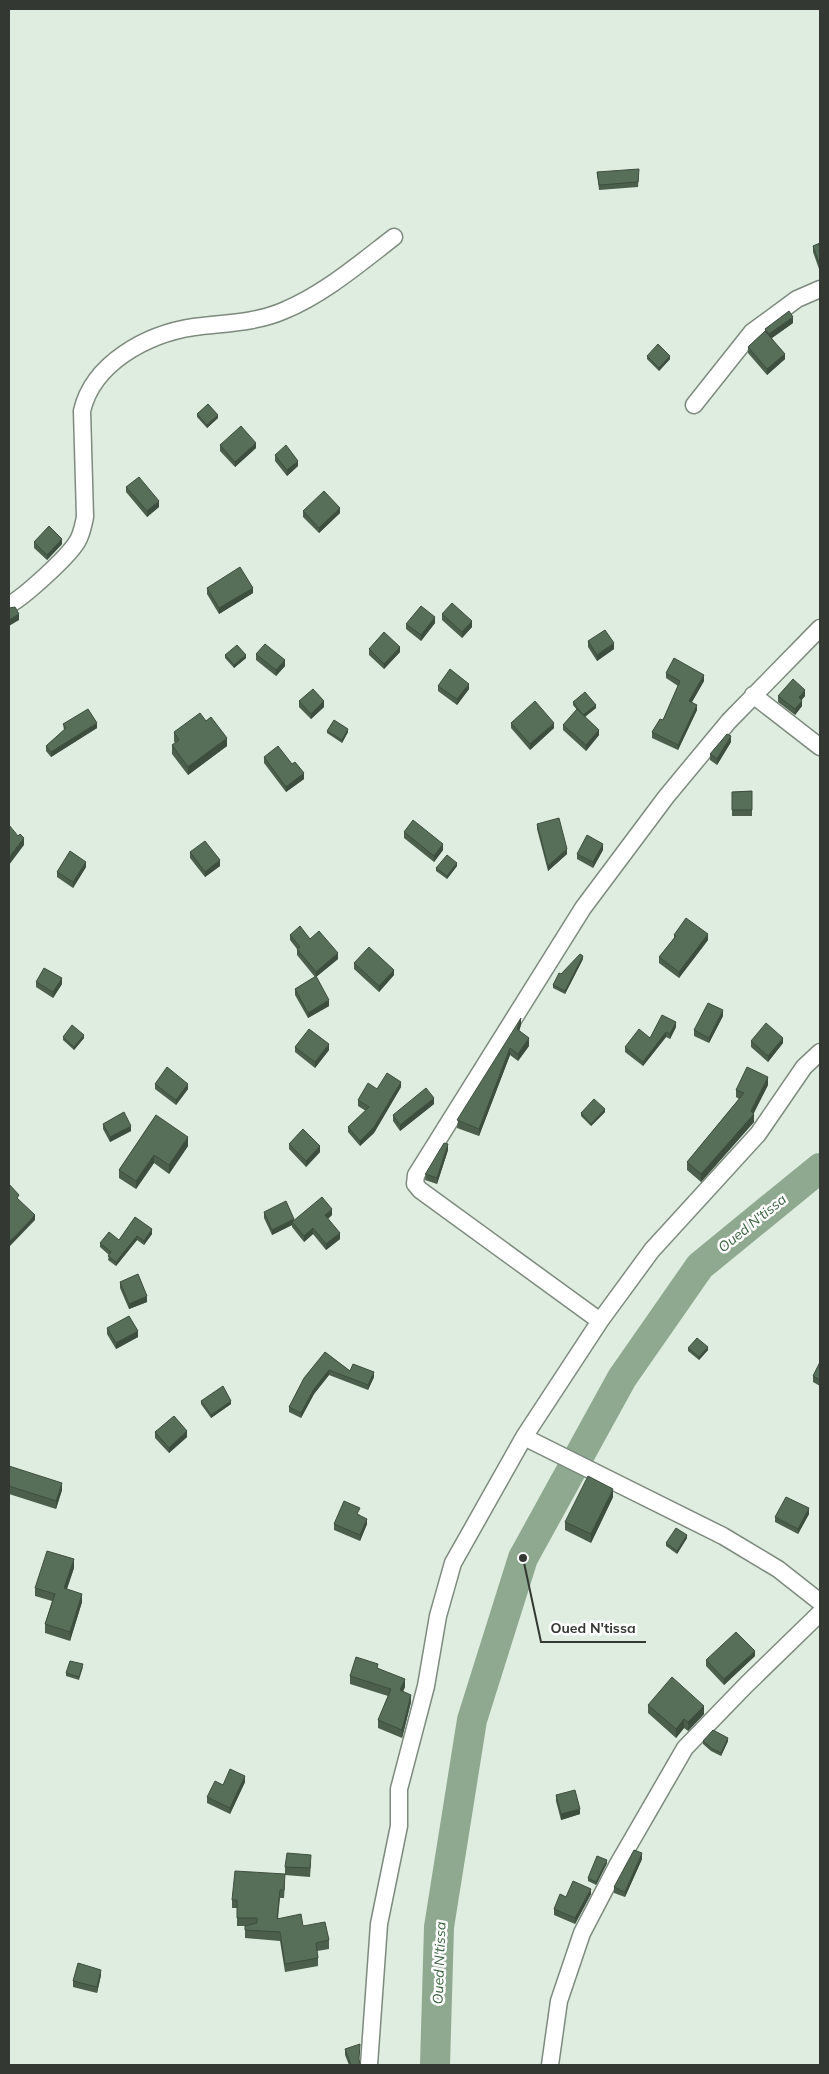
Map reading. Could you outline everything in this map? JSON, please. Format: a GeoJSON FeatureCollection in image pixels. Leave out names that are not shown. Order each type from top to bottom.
{"type":"FeatureCollection","features":[{"type":"Feature","properties":{"kind":"street"},"geometry":{"type":"LineString","coordinates":[[9,605],[21,598],[68,552],[76,543],[82,531],[85,517],[82,411],[85,396],[96,378],[116,360],[147,341],[191,328],[249,321],[283,311],[344,276],[394,237]]}},
{"type":"Feature","properties":{"kind":"street"},"geometry":{"type":"LineString","coordinates":[[694,405],[752,332],[797,299],[820,289]]}},
{"type":"Feature","properties":{"kind":"street"},"geometry":{"type":"LineString","coordinates":[[600,1321],[420,1190],[415,1184],[416,1175],[583,908],[666,797],[753,695],[820,628]]}},
{"type":"Feature","properties":{"kind":"street"},"geometry":{"type":"LineString","coordinates":[[753,695],[820,747]]}},
{"type":"Feature","properties":{"kind":"street"},"geometry":{"type":"LineString","coordinates":[[369,2065],[379,1924],[399,1826],[399,1789],[426,1686],[438,1616],[453,1562],[524,1437],[600,1321],[652,1250],[758,1134],[804,1067],[820,1052]]}},
{"type":"Feature","properties":{"kind":"street"},"geometry":{"type":"LineString","coordinates":[[524,1437],[723,1536],[778,1569],[820,1602]]}},
{"type":"Feature","properties":{"kind":"street"},"geometry":{"type":"LineString","coordinates":[[550,2065],[559,2001],[582,1933],[618,1864],[685,1748],[820,1613]]}},
{"type":"Feature","properties":{"kind":"building"},"geometry":{"type":"Polygon","coordinates":[[[639,169],[638,182],[599,185],[597,172],[639,169]]]}},
{"type":"Feature","properties":{"kind":"building"},"geometry":{"type":"Polygon","coordinates":[[[820,243],[820,262],[819,263],[813,246],[820,243]]]}},
{"type":"Feature","properties":{"kind":"building"},"geometry":{"type":"Polygon","coordinates":[[[789,311],[793,317],[769,334],[765,329],[789,311]]]}},
{"type":"Feature","properties":{"kind":"building"},"geometry":{"type":"Polygon","coordinates":[[[765,331],[785,354],[767,369],[748,347],[765,331]]]}},
{"type":"Feature","properties":{"kind":"building"},"geometry":{"type":"Polygon","coordinates":[[[658,344],[670,356],[659,368],[647,356],[658,344]]]}},
{"type":"Feature","properties":{"kind":"building"},"geometry":{"type":"Polygon","coordinates":[[[208,404],[218,415],[207,425],[197,414],[208,404]]]}},
{"type":"Feature","properties":{"kind":"building"},"geometry":{"type":"Polygon","coordinates":[[[241,426],[256,443],[235,462],[220,445],[241,426]]]}},
{"type":"Feature","properties":{"kind":"building"},"geometry":{"type":"Polygon","coordinates":[[[286,445],[298,461],[287,470],[275,455],[286,445]]]}},
{"type":"Feature","properties":{"kind":"building"},"geometry":{"type":"Polygon","coordinates":[[[139,477],[159,501],[147,511],[126,487],[139,477]]]}},
{"type":"Feature","properties":{"kind":"building"},"geometry":{"type":"Polygon","coordinates":[[[324,491],[340,508],[319,528],[303,511],[324,491]]]}},
{"type":"Feature","properties":{"kind":"building"},"geometry":{"type":"Polygon","coordinates":[[[49,526],[62,539],[47,555],[34,542],[49,526]]]}},
{"type":"Feature","properties":{"kind":"building"},"geometry":{"type":"Polygon","coordinates":[[[240,567],[253,588],[219,608],[207,588],[240,567]]]}},
{"type":"Feature","properties":{"kind":"building"},"geometry":{"type":"Polygon","coordinates":[[[452,603],[472,621],[462,632],[442,614],[452,603]]]}},
{"type":"Feature","properties":{"kind":"building"},"geometry":{"type":"Polygon","coordinates":[[[421,606],[435,617],[421,635],[406,624],[421,606]]]}},
{"type":"Feature","properties":{"kind":"building"},"geometry":{"type":"Polygon","coordinates":[[[15,607],[19,614],[9,620],[9,608],[15,607]]]}},
{"type":"Feature","properties":{"kind":"building"},"geometry":{"type":"Polygon","coordinates":[[[605,630],[614,643],[597,655],[588,641],[605,630]]]}},
{"type":"Feature","properties":{"kind":"building"},"geometry":{"type":"Polygon","coordinates":[[[384,632],[400,647],[384,664],[369,649],[384,632]]]}},
{"type":"Feature","properties":{"kind":"building"},"geometry":{"type":"Polygon","coordinates":[[[265,644],[285,660],[276,670],[256,654],[265,644]]]}},
{"type":"Feature","properties":{"kind":"building"},"geometry":{"type":"Polygon","coordinates":[[[237,645],[246,655],[234,665],[225,655],[237,645]]]}},
{"type":"Feature","properties":{"kind":"building"},"geometry":{"type":"Polygon","coordinates":[[[674,658],[704,675],[689,701],[697,705],[678,745],[652,732],[660,719],[663,720],[680,681],[666,673],[674,658]]]}},
{"type":"Feature","properties":{"kind":"building"},"geometry":{"type":"Polygon","coordinates":[[[450,669],[469,684],[457,699],[438,686],[450,669]]]}},
{"type":"Feature","properties":{"kind":"building"},"geometry":{"type":"Polygon","coordinates":[[[793,679],[805,690],[799,697],[802,701],[795,709],[778,696],[793,679]]]}},
{"type":"Feature","properties":{"kind":"building"},"geometry":{"type":"Polygon","coordinates":[[[313,689],[324,701],[311,714],[299,701],[313,689]]]}},
{"type":"Feature","properties":{"kind":"building"},"geometry":{"type":"Polygon","coordinates":[[[585,692],[596,705],[583,715],[573,702],[585,692]]]}},
{"type":"Feature","properties":{"kind":"building"},"geometry":{"type":"Polygon","coordinates":[[[535,701],[554,723],[530,744],[511,723],[535,701]]]}},
{"type":"Feature","properties":{"kind":"building"},"geometry":{"type":"Polygon","coordinates":[[[88,709],[97,723],[51,752],[46,746],[66,728],[63,724],[88,709]]]}},
{"type":"Feature","properties":{"kind":"building"},"geometry":{"type":"Polygon","coordinates":[[[577,709],[599,730],[586,745],[563,725],[577,709]]]}},
{"type":"Feature","properties":{"kind":"building"},"geometry":{"type":"Polygon","coordinates":[[[200,713],[206,721],[211,717],[227,738],[188,767],[172,745],[179,740],[174,732],[200,713]]]}},
{"type":"Feature","properties":{"kind":"building"},"geometry":{"type":"Polygon","coordinates":[[[334,720],[348,729],[342,740],[327,731],[334,720]]]}},
{"type":"Feature","properties":{"kind":"building"},"geometry":{"type":"Polygon","coordinates":[[[727,734],[731,736],[717,759],[710,754],[727,734]]]}},
{"type":"Feature","properties":{"kind":"building"},"geometry":{"type":"Polygon","coordinates":[[[278,746],[292,764],[295,762],[304,773],[286,787],[264,757],[278,746]]]}},
{"type":"Feature","properties":{"kind":"building"},"geometry":{"type":"Polygon","coordinates":[[[752,791],[752,810],[732,810],[732,792],[752,791]]]}},
{"type":"Feature","properties":{"kind":"building"},"geometry":{"type":"Polygon","coordinates":[[[559,818],[567,849],[548,866],[537,824],[559,818]]]}},
{"type":"Feature","properties":{"kind":"building"},"geometry":{"type":"Polygon","coordinates":[[[413,820],[443,844],[434,856],[404,832],[413,820]]]}},
{"type":"Feature","properties":{"kind":"building"},"geometry":{"type":"Polygon","coordinates":[[[9,825],[18,836],[20,834],[24,838],[9,857],[9,825]]]}},
{"type":"Feature","properties":{"kind":"building"},"geometry":{"type":"Polygon","coordinates":[[[587,835],[603,844],[593,862],[577,854],[587,835]]]}},
{"type":"Feature","properties":{"kind":"building"},"geometry":{"type":"Polygon","coordinates":[[[205,841],[220,860],[205,872],[190,852],[205,841]]]}},
{"type":"Feature","properties":{"kind":"building"},"geometry":{"type":"Polygon","coordinates":[[[70,851],[86,862],[73,882],[57,872],[70,851]]]}},
{"type":"Feature","properties":{"kind":"building"},"geometry":{"type":"Polygon","coordinates":[[[447,855],[457,863],[447,876],[436,868],[447,855]]]}},
{"type":"Feature","properties":{"kind":"building"},"geometry":{"type":"Polygon","coordinates":[[[686,918],[708,934],[679,972],[659,957],[676,936],[674,935],[686,918]]]}},
{"type":"Feature","properties":{"kind":"building"},"geometry":{"type":"Polygon","coordinates":[[[300,926],[310,939],[319,931],[338,953],[316,972],[297,949],[300,947],[290,935],[300,926]]]}},
{"type":"Feature","properties":{"kind":"building"},"geometry":{"type":"Polygon","coordinates":[[[369,947],[394,970],[379,986],[354,963],[369,947]]]}},
{"type":"Feature","properties":{"kind":"building"},"geometry":{"type":"Polygon","coordinates":[[[580,954],[583,956],[565,991],[553,985],[559,973],[561,974],[580,954]]]}},
{"type":"Feature","properties":{"kind":"building"},"geometry":{"type":"Polygon","coordinates":[[[44,968],[62,978],[53,992],[36,982],[44,968]]]}},
{"type":"Feature","properties":{"kind":"building"},"geometry":{"type":"Polygon","coordinates":[[[316,976],[329,1000],[308,1013],[295,989],[316,976]]]}},
{"type":"Feature","properties":{"kind":"building"},"geometry":{"type":"Polygon","coordinates":[[[708,1003],[723,1010],[709,1038],[694,1030],[708,1003]]]}},
{"type":"Feature","properties":{"kind":"building"},"geometry":{"type":"Polygon","coordinates":[[[662,1015],[676,1022],[670,1034],[666,1032],[643,1062],[625,1047],[639,1029],[650,1038],[662,1015]]]}},
{"type":"Feature","properties":{"kind":"building"},"geometry":{"type":"Polygon","coordinates":[[[521,1018],[517,1029],[529,1038],[518,1054],[510,1048],[479,1129],[457,1120],[521,1018]]]}},
{"type":"Feature","properties":{"kind":"building"},"geometry":{"type":"Polygon","coordinates":[[[766,1023],[783,1038],[768,1056],[751,1041],[766,1023]]]}},
{"type":"Feature","properties":{"kind":"building"},"geometry":{"type":"Polygon","coordinates":[[[72,1025],[84,1035],[74,1047],[63,1037],[72,1025]]]}},
{"type":"Feature","properties":{"kind":"building"},"geometry":{"type":"Polygon","coordinates":[[[309,1029],[329,1044],[315,1062],[295,1047],[309,1029]]]}},
{"type":"Feature","properties":{"kind":"building"},"geometry":{"type":"Polygon","coordinates":[[[167,1067],[188,1084],[176,1100],[155,1084],[167,1067]]]}},
{"type":"Feature","properties":{"kind":"building"},"geometry":{"type":"Polygon","coordinates":[[[747,1067],[768,1077],[751,1111],[754,1114],[701,1174],[687,1162],[744,1093],[736,1090],[747,1067]]]}},
{"type":"Feature","properties":{"kind":"building"},"geometry":{"type":"Polygon","coordinates":[[[387,1073],[401,1082],[374,1127],[360,1141],[348,1127],[369,1107],[358,1100],[368,1083],[377,1089],[387,1073]]]}},
{"type":"Feature","properties":{"kind":"building"},"geometry":{"type":"Polygon","coordinates":[[[426,1088],[434,1098],[400,1125],[393,1115],[426,1088]]]}},
{"type":"Feature","properties":{"kind":"building"},"geometry":{"type":"Polygon","coordinates":[[[594,1099],[605,1109],[591,1124],[581,1113],[594,1099]]]}},
{"type":"Feature","properties":{"kind":"building"},"geometry":{"type":"Polygon","coordinates":[[[124,1112],[131,1126],[110,1137],[103,1124],[124,1112]]]}},
{"type":"Feature","properties":{"kind":"building"},"geometry":{"type":"Polygon","coordinates":[[[156,1115],[188,1137],[169,1165],[154,1155],[136,1181],[119,1170],[156,1115]]]}},
{"type":"Feature","properties":{"kind":"building"},"geometry":{"type":"Polygon","coordinates":[[[303,1129],[320,1146],[306,1161],[289,1144],[303,1129]]]}},
{"type":"Feature","properties":{"kind":"building"},"geometry":{"type":"Polygon","coordinates":[[[444,1143],[448,1144],[437,1178],[425,1174],[426,1173],[444,1143]]]}},
{"type":"Feature","properties":{"kind":"building"},"geometry":{"type":"Polygon","coordinates":[[[9,1184],[19,1195],[17,1198],[35,1215],[10,1241],[9,1240],[9,1184]]]}},
{"type":"Feature","properties":{"kind":"building"},"geometry":{"type":"Polygon","coordinates":[[[322,1197],[332,1209],[325,1215],[340,1233],[326,1244],[313,1228],[304,1236],[292,1222],[322,1197]]]}},
{"type":"Feature","properties":{"kind":"building"},"geometry":{"type":"Polygon","coordinates":[[[286,1201],[294,1219],[272,1230],[264,1212],[286,1201]]]}},
{"type":"Feature","properties":{"kind":"building"},"geometry":{"type":"Polygon","coordinates":[[[135,1217],[152,1229],[144,1241],[137,1236],[116,1262],[108,1256],[111,1252],[100,1243],[109,1232],[119,1240],[135,1217]]]}},
{"type":"Feature","properties":{"kind":"building"},"geometry":{"type":"Polygon","coordinates":[[[138,1274],[147,1296],[129,1304],[120,1282],[138,1274]]]}},
{"type":"Feature","properties":{"kind":"building"},"geometry":{"type":"Polygon","coordinates":[[[129,1316],[138,1331],[116,1343],[107,1328],[129,1316]]]}},
{"type":"Feature","properties":{"kind":"building"},"geometry":{"type":"Polygon","coordinates":[[[697,1338],[708,1347],[699,1357],[688,1348],[697,1338]]]}},
{"type":"Feature","properties":{"kind":"building"},"geometry":{"type":"Polygon","coordinates":[[[325,1352],[350,1371],[353,1364],[374,1372],[368,1385],[329,1370],[314,1389],[301,1413],[289,1407],[304,1378],[325,1352]]]}},
{"type":"Feature","properties":{"kind":"building"},"geometry":{"type":"Polygon","coordinates":[[[820,1362],[820,1380],[813,1376],[820,1362]]]}},
{"type":"Feature","properties":{"kind":"building"},"geometry":{"type":"Polygon","coordinates":[[[223,1386],[231,1401],[211,1415],[201,1401],[223,1386]]]}},
{"type":"Feature","properties":{"kind":"building"},"geometry":{"type":"Polygon","coordinates":[[[174,1416],[187,1431],[169,1448],[155,1432],[174,1416]]]}},
{"type":"Feature","properties":{"kind":"building"},"geometry":{"type":"Polygon","coordinates":[[[9,1466],[62,1483],[56,1501],[9,1486],[9,1466]]]}},
{"type":"Feature","properties":{"kind":"building"},"geometry":{"type":"Polygon","coordinates":[[[588,1476],[613,1489],[591,1534],[565,1522],[588,1476]]]}},
{"type":"Feature","properties":{"kind":"building"},"geometry":{"type":"Polygon","coordinates":[[[786,1497],[809,1508],[798,1529],[775,1517],[786,1497]]]}},
{"type":"Feature","properties":{"kind":"building"},"geometry":{"type":"Polygon","coordinates":[[[344,1501],[360,1508],[357,1514],[367,1519],[360,1535],[334,1524],[344,1501]]]}},
{"type":"Feature","properties":{"kind":"building"},"geometry":{"type":"Polygon","coordinates":[[[676,1528],[687,1535],[677,1551],[666,1543],[676,1528]]]}},
{"type":"Feature","properties":{"kind":"building"},"geometry":{"type":"Polygon","coordinates":[[[47,1551],[74,1559],[64,1588],[82,1594],[70,1632],[45,1624],[55,1594],[35,1588],[47,1551]]]}},
{"type":"Feature","properties":{"kind":"building"},"geometry":{"type":"Polygon","coordinates":[[[736,1632],[755,1651],[724,1679],[706,1660],[736,1632]]]}},
{"type":"Feature","properties":{"kind":"building"},"geometry":{"type":"Polygon","coordinates":[[[356,1657],[378,1664],[377,1668],[405,1679],[400,1690],[411,1695],[402,1730],[378,1720],[391,1689],[350,1676],[356,1657]]]}},
{"type":"Feature","properties":{"kind":"building"},"geometry":{"type":"Polygon","coordinates":[[[70,1661],[83,1664],[79,1677],[66,1673],[70,1661]]]}},
{"type":"Feature","properties":{"kind":"building"},"geometry":{"type":"Polygon","coordinates":[[[672,1677],[704,1706],[688,1722],[684,1719],[676,1729],[648,1705],[672,1677]]]}},
{"type":"Feature","properties":{"kind":"building"},"geometry":{"type":"Polygon","coordinates":[[[713,1730],[728,1738],[721,1753],[703,1741],[713,1730]]]}},
{"type":"Feature","properties":{"kind":"building"},"geometry":{"type":"Polygon","coordinates":[[[230,1769],[245,1776],[230,1808],[207,1797],[215,1781],[223,1785],[230,1769]]]}},
{"type":"Feature","properties":{"kind":"building"},"geometry":{"type":"Polygon","coordinates":[[[575,1790],[580,1809],[561,1814],[556,1795],[575,1790]]]}},
{"type":"Feature","properties":{"kind":"building"},"geometry":{"type":"Polygon","coordinates":[[[634,1850],[642,1853],[625,1892],[614,1887],[634,1850]]]}},
{"type":"Feature","properties":{"kind":"building"},"geometry":{"type":"Polygon","coordinates":[[[287,1853],[311,1855],[310,1868],[285,1867],[287,1853]]]}},
{"type":"Feature","properties":{"kind":"building"},"geometry":{"type":"Polygon","coordinates":[[[597,1856],[607,1860],[596,1882],[588,1878],[597,1856]]]}},
{"type":"Feature","properties":{"kind":"building"},"geometry":{"type":"Polygon","coordinates":[[[235,1871],[285,1874],[284,1890],[280,1890],[277,1919],[301,1914],[303,1926],[325,1922],[329,1940],[316,1943],[318,1958],[285,1964],[280,1932],[245,1930],[245,1926],[257,1923],[257,1918],[237,1918],[237,1900],[232,1900],[235,1871]]]}},
{"type":"Feature","properties":{"kind":"building"},"geometry":{"type":"Polygon","coordinates":[[[573,1881],[591,1889],[575,1918],[554,1909],[560,1894],[566,1897],[573,1881]]]}},
{"type":"Feature","properties":{"kind":"building"},"geometry":{"type":"Polygon","coordinates":[[[78,1963],[101,1970],[97,1987],[73,1981],[78,1963]]]}},
{"type":"Feature","properties":{"kind":"building"},"geometry":{"type":"Polygon","coordinates":[[[360,2044],[359,2059],[361,2065],[351,2065],[345,2049],[360,2044]]]}},
{"type":"Feature","properties":{"kind":"waterway","name":"Oued N'tissa"},"geometry":{"type":"LineString","coordinates":[[435,2065],[439,1927],[472,1720],[523,1558],[622,1378],[700,1266],[820,1168]]}},
{"type":"Feature","properties":{"kind":"place","name":"Oued N'tissa"},"geometry":{"type":"Point","coordinates":[523,1558]}}]}
